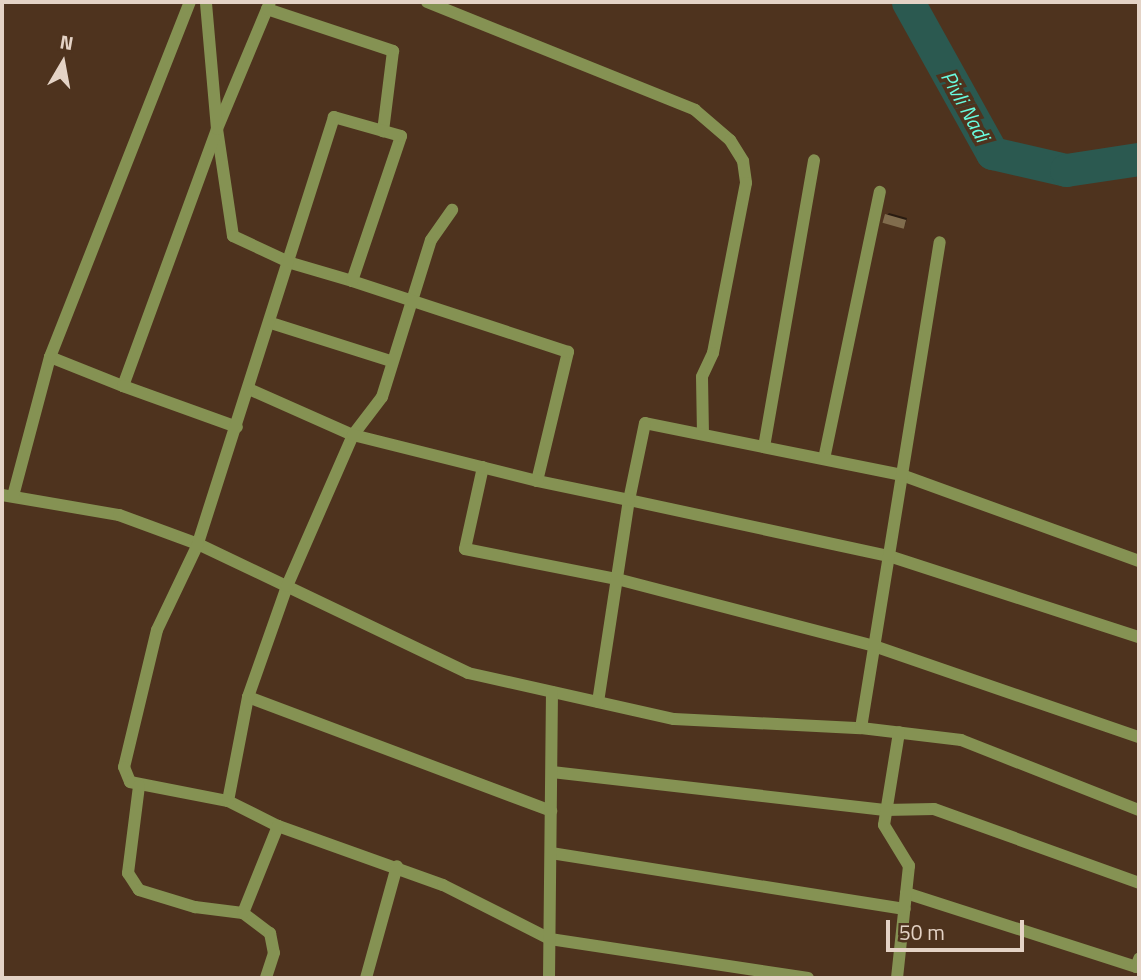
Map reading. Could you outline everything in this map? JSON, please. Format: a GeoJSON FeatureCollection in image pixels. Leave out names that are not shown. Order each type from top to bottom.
{"type":"FeatureCollection","features":[{"type":"Feature","properties":{"kind":"street"},"geometry":{"type":"LineString","coordinates":[[190,2],[50,357],[7,495],[120,515],[198,544],[468,673],[674,719],[861,728],[961,740],[1139,810]]}},
{"type":"Feature","properties":{"kind":"street"},"geometry":{"type":"LineString","coordinates":[[206,2],[217,129],[233,236],[291,263],[568,352],[537,481]]}},
{"type":"Feature","properties":{"kind":"street"},"geometry":{"type":"LineString","coordinates":[[427,2],[695,110],[737,150],[743,161],[746,183],[713,353],[702,377],[703,434]]}},
{"type":"Feature","properties":{"kind":"street"},"geometry":{"type":"LineString","coordinates":[[122,386],[217,129],[268,5],[393,51],[383,131]]}},
{"type":"Feature","properties":{"kind":"street"},"geometry":{"type":"LineString","coordinates":[[352,281],[401,136],[334,117],[291,263],[198,544],[154,643],[124,767],[130,782],[139,786],[228,801],[278,826],[397,866],[550,939],[808,978]]}},
{"type":"Feature","properties":{"kind":"street"},"geometry":{"type":"LineString","coordinates":[[764,447],[814,160]]}},
{"type":"Feature","properties":{"kind":"street"},"geometry":{"type":"LineString","coordinates":[[824,458],[880,192]]}},
{"type":"Feature","properties":{"kind":"street"},"geometry":{"type":"LineString","coordinates":[[228,801],[248,697],[287,586],[353,435],[382,397],[410,300],[431,240],[452,210]]}},
{"type":"Feature","properties":{"kind":"street"},"geometry":{"type":"LineString","coordinates":[[861,728],[940,242]]}},
{"type":"Feature","properties":{"kind":"street"},"geometry":{"type":"LineString","coordinates":[[271,323],[391,361]]}},
{"type":"Feature","properties":{"kind":"street"},"geometry":{"type":"LineString","coordinates":[[50,357],[237,427]]}},
{"type":"Feature","properties":{"kind":"street"},"geometry":{"type":"LineString","coordinates":[[249,389],[353,435],[537,481],[889,556],[1139,637]]}},
{"type":"Feature","properties":{"kind":"street"},"geometry":{"type":"LineString","coordinates":[[598,702],[629,500],[645,423],[902,475],[1139,561]]}},
{"type":"Feature","properties":{"kind":"street"},"geometry":{"type":"LineString","coordinates":[[482,467],[465,549],[617,579],[874,646],[1139,737]]}},
{"type":"Feature","properties":{"kind":"street"},"geometry":{"type":"LineString","coordinates":[[549,978],[552,692]]}},
{"type":"Feature","properties":{"kind":"street"},"geometry":{"type":"LineString","coordinates":[[248,697],[551,811]]}},
{"type":"Feature","properties":{"kind":"street"},"geometry":{"type":"LineString","coordinates":[[897,978],[909,866],[884,825],[899,732]]}},
{"type":"Feature","properties":{"kind":"street"},"geometry":{"type":"LineString","coordinates":[[552,772],[886,810],[934,809],[1139,883]]}},
{"type":"Feature","properties":{"kind":"street"},"geometry":{"type":"LineString","coordinates":[[139,786],[128,873],[139,890],[195,908],[243,913],[270,933],[274,953],[266,978]]}},
{"type":"Feature","properties":{"kind":"street"},"geometry":{"type":"LineString","coordinates":[[243,913],[278,826]]}},
{"type":"Feature","properties":{"kind":"street"},"geometry":{"type":"LineString","coordinates":[[551,853],[905,909]]}},
{"type":"Feature","properties":{"kind":"street"},"geometry":{"type":"LineString","coordinates":[[366,978],[397,866]]}},
{"type":"Feature","properties":{"kind":"street"},"geometry":{"type":"LineString","coordinates":[[906,893],[1138,967]]}},
{"type":"Feature","properties":{"kind":"building"},"geometry":{"type":"Polygon","coordinates":[[[885,214],[906,220],[904,229],[883,223],[885,214]]]}},
{"type":"Feature","properties":{"kind":"waterway","name":"Pivli Nadi"},"geometry":{"type":"LineString","coordinates":[[908,2],[992,153],[1066,170],[1139,159]]}}]}
